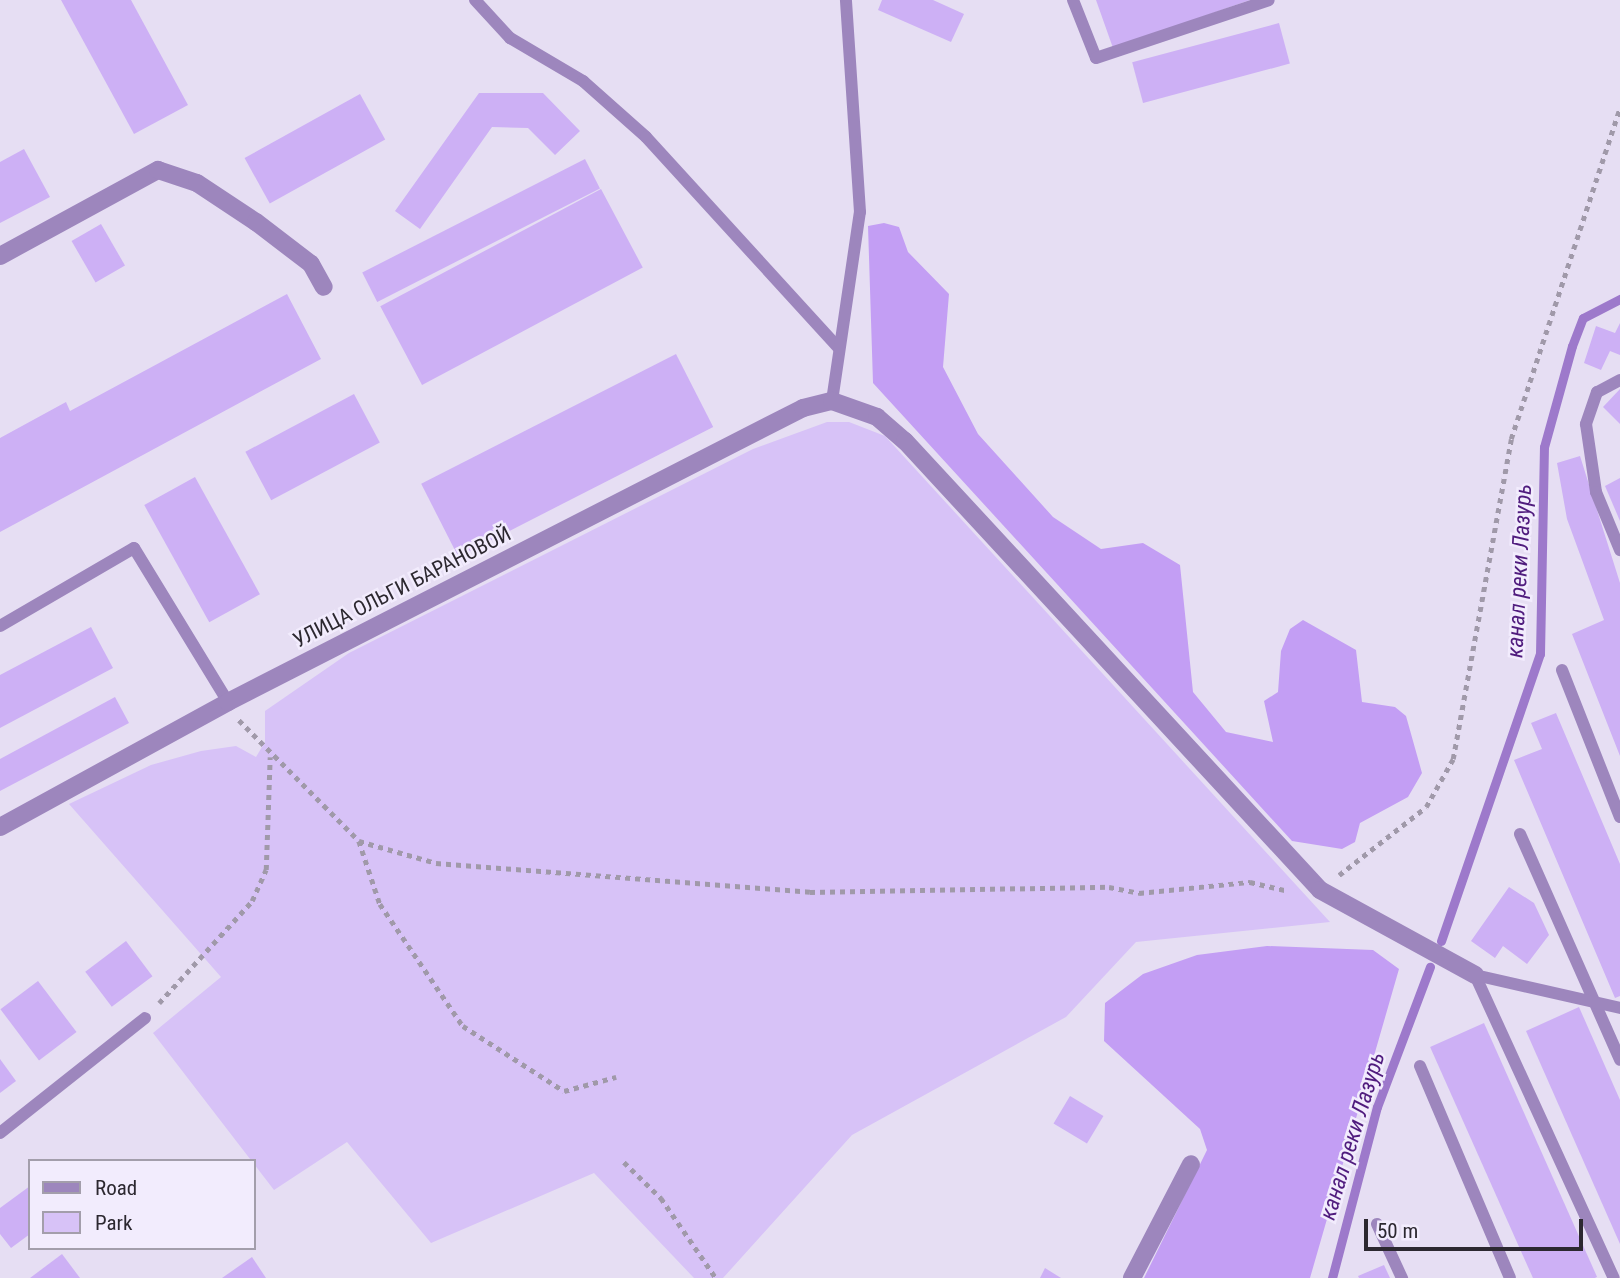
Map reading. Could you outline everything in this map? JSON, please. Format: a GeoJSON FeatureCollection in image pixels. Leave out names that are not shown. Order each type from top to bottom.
{"type":"FeatureCollection","features":[{"type":"Feature","properties":{"kind":"street"},"geometry":{"type":"LineString","coordinates":[[0,256],[158,170],[197,183],[256,222],[311,264],[324,286]]}},
{"type":"Feature","properties":{"kind":"street"},"geometry":{"type":"LineString","coordinates":[[832,401],[877,416],[905,441],[1320,890],[1475,975]]}},
{"type":"Feature","properties":{"kind":"street","name":"УЛИЦА ОЛЬГИ БАРАНОВОЙ"},"geometry":{"type":"LineString","coordinates":[[0,827],[228,702],[803,408],[832,401]]}},
{"type":"Feature","properties":{"kind":"street"},"geometry":{"type":"LineString","coordinates":[[1132,1278],[1191,1164]]}},
{"type":"Feature","properties":{"kind":"lane"},"geometry":{"type":"LineString","coordinates":[[475,0],[510,38],[583,81],[646,137],[839,348]]}},
{"type":"Feature","properties":{"kind":"lane"},"geometry":{"type":"LineString","coordinates":[[832,401],[860,212],[846,0]]}},
{"type":"Feature","properties":{"kind":"lane"},"geometry":{"type":"LineString","coordinates":[[1073,0],[1096,58],[1269,0]]}},
{"type":"Feature","properties":{"kind":"lane"},"geometry":{"type":"LineString","coordinates":[[1620,380],[1597,392],[1586,424],[1596,492],[1620,550]]}},
{"type":"Feature","properties":{"kind":"lane"},"geometry":{"type":"LineString","coordinates":[[0,626],[134,548],[228,702]]}},
{"type":"Feature","properties":{"kind":"lane"},"geometry":{"type":"LineString","coordinates":[[1562,670],[1620,817]]}},
{"type":"Feature","properties":{"kind":"lane"},"geometry":{"type":"LineString","coordinates":[[1520,834],[1620,1060]]}},
{"type":"Feature","properties":{"kind":"lane"},"geometry":{"type":"LineString","coordinates":[[1475,975],[1620,1008]]}},
{"type":"Feature","properties":{"kind":"lane"},"geometry":{"type":"LineString","coordinates":[[1475,975],[1614,1278]]}},
{"type":"Feature","properties":{"kind":"lane"},"geometry":{"type":"LineString","coordinates":[[0,1133],[145,1018]]}},
{"type":"Feature","properties":{"kind":"lane"},"geometry":{"type":"LineString","coordinates":[[1420,1066],[1510,1278]]}},
{"type":"Feature","properties":{"kind":"lane"},"geometry":{"type":"LineString","coordinates":[[1377,1224],[1402,1278]]}},
{"type":"Feature","properties":{"kind":"path"},"geometry":{"type":"LineString","coordinates":[[228,702],[270,756],[359,841],[436,863],[544,875],[649,875],[687,887],[715,882],[810,892],[1109,887],[1139,893],[1250,882],[1320,890],[1426,807],[1453,759],[1511,439],[1620,108]]}},
{"type":"Feature","properties":{"kind":"path"},"geometry":{"type":"LineString","coordinates":[[145,1018],[252,901],[266,870],[270,756]]}},
{"type":"Feature","properties":{"kind":"path"},"geometry":{"type":"LineString","coordinates":[[359,841],[380,904],[463,1026],[564,1091],[616,1077]]}},
{"type":"Feature","properties":{"kind":"path"},"geometry":{"type":"LineString","coordinates":[[624,1162],[661,1198],[716,1278]]}},
{"type":"Feature","properties":{"kind":"green space"},"geometry":{"type":"Polygon","coordinates":[[[827,422],[849,422],[885,436],[1330,922],[1136,942],[1066,1017],[852,1135],[723,1278],[694,1278],[594,1173],[431,1243],[347,1142],[274,1190],[256,1167],[256,1159],[250,1159],[153,1033],[221,977],[69,804],[151,765],[201,751],[236,746],[256,757],[265,742],[265,711],[349,653],[753,449],[827,422]]]}},
{"type":"Feature","properties":{"kind":"shaded area"},"geometry":{"type":"Polygon","coordinates":[[[884,223],[899,227],[908,252],[949,294],[943,367],[978,434],[1053,517],[1101,549],[1143,543],[1180,565],[1193,692],[1226,732],[1273,742],[1264,701],[1278,692],[1281,651],[1290,629],[1303,620],[1356,650],[1362,702],[1395,707],[1406,716],[1422,773],[1408,797],[1360,823],[1355,842],[1342,849],[1292,841],[873,383],[868,226],[884,223]]]}},
{"type":"Feature","properties":{"kind":"shaded area"},"geometry":{"type":"Polygon","coordinates":[[[1267,946],[1373,950],[1399,969],[1310,1278],[1144,1278],[1207,1150],[1200,1129],[1104,1041],[1105,1003],[1143,974],[1197,955],[1267,946]]]}},
{"type":"Feature","properties":{"kind":"building"},"geometry":{"type":"Polygon","coordinates":[[[61,0],[131,0],[188,105],[134,134],[61,0]]]}},
{"type":"Feature","properties":{"kind":"building"},"geometry":{"type":"Polygon","coordinates":[[[882,0],[933,0],[964,14],[951,42],[878,10],[882,0]]]}},
{"type":"Feature","properties":{"kind":"building"},"geometry":{"type":"Polygon","coordinates":[[[1096,0],[1250,0],[1113,48],[1096,0]]]}},
{"type":"Feature","properties":{"kind":"building"},"geometry":{"type":"Polygon","coordinates":[[[1279,23],[1290,64],[1143,103],[1132,62],[1279,23]]]}},
{"type":"Feature","properties":{"kind":"building"},"geometry":{"type":"Polygon","coordinates":[[[479,93],[543,93],[580,131],[555,155],[528,128],[492,127],[420,229],[395,211],[479,93]]]}},
{"type":"Feature","properties":{"kind":"building"},"geometry":{"type":"Polygon","coordinates":[[[360,94],[385,139],[270,203],[245,158],[360,94]]]}},
{"type":"Feature","properties":{"kind":"building"},"geometry":{"type":"Polygon","coordinates":[[[24,149],[50,197],[0,223],[0,162],[24,149]]]}},
{"type":"Feature","properties":{"kind":"building"},"geometry":{"type":"Polygon","coordinates":[[[585,159],[600,188],[377,302],[362,272],[585,159]]]}},
{"type":"Feature","properties":{"kind":"building"},"geometry":{"type":"Polygon","coordinates":[[[601,189],[643,268],[422,385],[380,306],[601,189]]]}},
{"type":"Feature","properties":{"kind":"building"},"geometry":{"type":"Polygon","coordinates":[[[101,224],[125,266],[96,283],[72,241],[101,224]]]}},
{"type":"Feature","properties":{"kind":"building"},"geometry":{"type":"Polygon","coordinates":[[[287,294],[321,359],[0,532],[0,438],[66,402],[70,411],[287,294]]]}},
{"type":"Feature","properties":{"kind":"building"},"geometry":{"type":"Polygon","coordinates":[[[1620,323],[1620,355],[1610,351],[1601,370],[1584,363],[1596,326],[1615,333],[1620,323]]]}},
{"type":"Feature","properties":{"kind":"building"},"geometry":{"type":"Polygon","coordinates":[[[676,354],[713,427],[458,557],[421,484],[676,354]]]}},
{"type":"Feature","properties":{"kind":"building"},"geometry":{"type":"Polygon","coordinates":[[[1620,389],[1620,424],[1603,407],[1620,389]]]}},
{"type":"Feature","properties":{"kind":"building"},"geometry":{"type":"Polygon","coordinates":[[[354,394],[380,443],[271,500],[245,452],[354,394]]]}},
{"type":"Feature","properties":{"kind":"building"},"geometry":{"type":"Polygon","coordinates":[[[1580,456],[1620,583],[1620,756],[1572,634],[1604,620],[1567,519],[1557,463],[1580,456]]]}},
{"type":"Feature","properties":{"kind":"building"},"geometry":{"type":"Polygon","coordinates":[[[195,477],[260,594],[209,622],[144,505],[195,477]]]}},
{"type":"Feature","properties":{"kind":"building"},"geometry":{"type":"Polygon","coordinates":[[[1620,478],[1620,521],[1605,486],[1620,478]]]}},
{"type":"Feature","properties":{"kind":"building"},"geometry":{"type":"Polygon","coordinates":[[[91,627],[113,668],[0,728],[0,675],[91,627]]]}},
{"type":"Feature","properties":{"kind":"building"},"geometry":{"type":"Polygon","coordinates":[[[115,697],[129,723],[0,791],[0,759],[115,697]]]}},
{"type":"Feature","properties":{"kind":"building"},"geometry":{"type":"Polygon","coordinates":[[[1556,713],[1620,864],[1620,996],[1615,998],[1514,760],[1542,749],[1531,723],[1556,713]]]}},
{"type":"Feature","properties":{"kind":"building"},"geometry":{"type":"Polygon","coordinates":[[[1509,887],[1534,903],[1549,935],[1527,964],[1503,946],[1495,958],[1471,941],[1509,887]]]}},
{"type":"Feature","properties":{"kind":"building"},"geometry":{"type":"Polygon","coordinates":[[[126,941],[152,976],[112,1007],[85,972],[126,941]]]}},
{"type":"Feature","properties":{"kind":"building"},"geometry":{"type":"Polygon","coordinates":[[[38,981],[77,1032],[39,1060],[0,1009],[38,981]]]}},
{"type":"Feature","properties":{"kind":"building"},"geometry":{"type":"Polygon","coordinates":[[[1579,1007],[1620,1100],[1620,1244],[1526,1031],[1579,1007]]]}},
{"type":"Feature","properties":{"kind":"building"},"geometry":{"type":"Polygon","coordinates":[[[1484,1023],[1597,1277],[1533,1278],[1430,1047],[1484,1023]]]}},
{"type":"Feature","properties":{"kind":"building"},"geometry":{"type":"Polygon","coordinates":[[[0,1059],[16,1081],[0,1093],[0,1059]]]}},
{"type":"Feature","properties":{"kind":"building"},"geometry":{"type":"Polygon","coordinates":[[[1070,1096],[1103,1116],[1087,1144],[1054,1123],[1070,1096]]]}},
{"type":"Feature","properties":{"kind":"building"},"geometry":{"type":"Polygon","coordinates":[[[28,1187],[28,1235],[11,1248],[0,1234],[0,1208],[28,1187]]]}},
{"type":"Feature","properties":{"kind":"building"},"geometry":{"type":"Polygon","coordinates":[[[62,1254],[80,1278],[30,1278],[62,1254]]]}},
{"type":"Feature","properties":{"kind":"building"},"geometry":{"type":"Polygon","coordinates":[[[252,1257],[266,1278],[222,1278],[252,1257]]]}},
{"type":"Feature","properties":{"kind":"building"},"geometry":{"type":"Polygon","coordinates":[[[1384,1265],[1390,1278],[1358,1276],[1384,1265]]]}},
{"type":"Feature","properties":{"kind":"building"},"geometry":{"type":"Polygon","coordinates":[[[1045,1268],[1061,1278],[1040,1278],[1045,1268]]]}},
{"type":"Feature","properties":{"kind":"waterway","name":"канал реки Лазурь"},"geometry":{"type":"LineString","coordinates":[[1441,941],[1540,654],[1544,447],[1572,346],[1583,318],[1620,299]]}},
{"type":"Feature","properties":{"kind":"waterway","name":"канал реки Лазурь"},"geometry":{"type":"LineString","coordinates":[[1332,1278],[1377,1107],[1430,967]]}}]}
